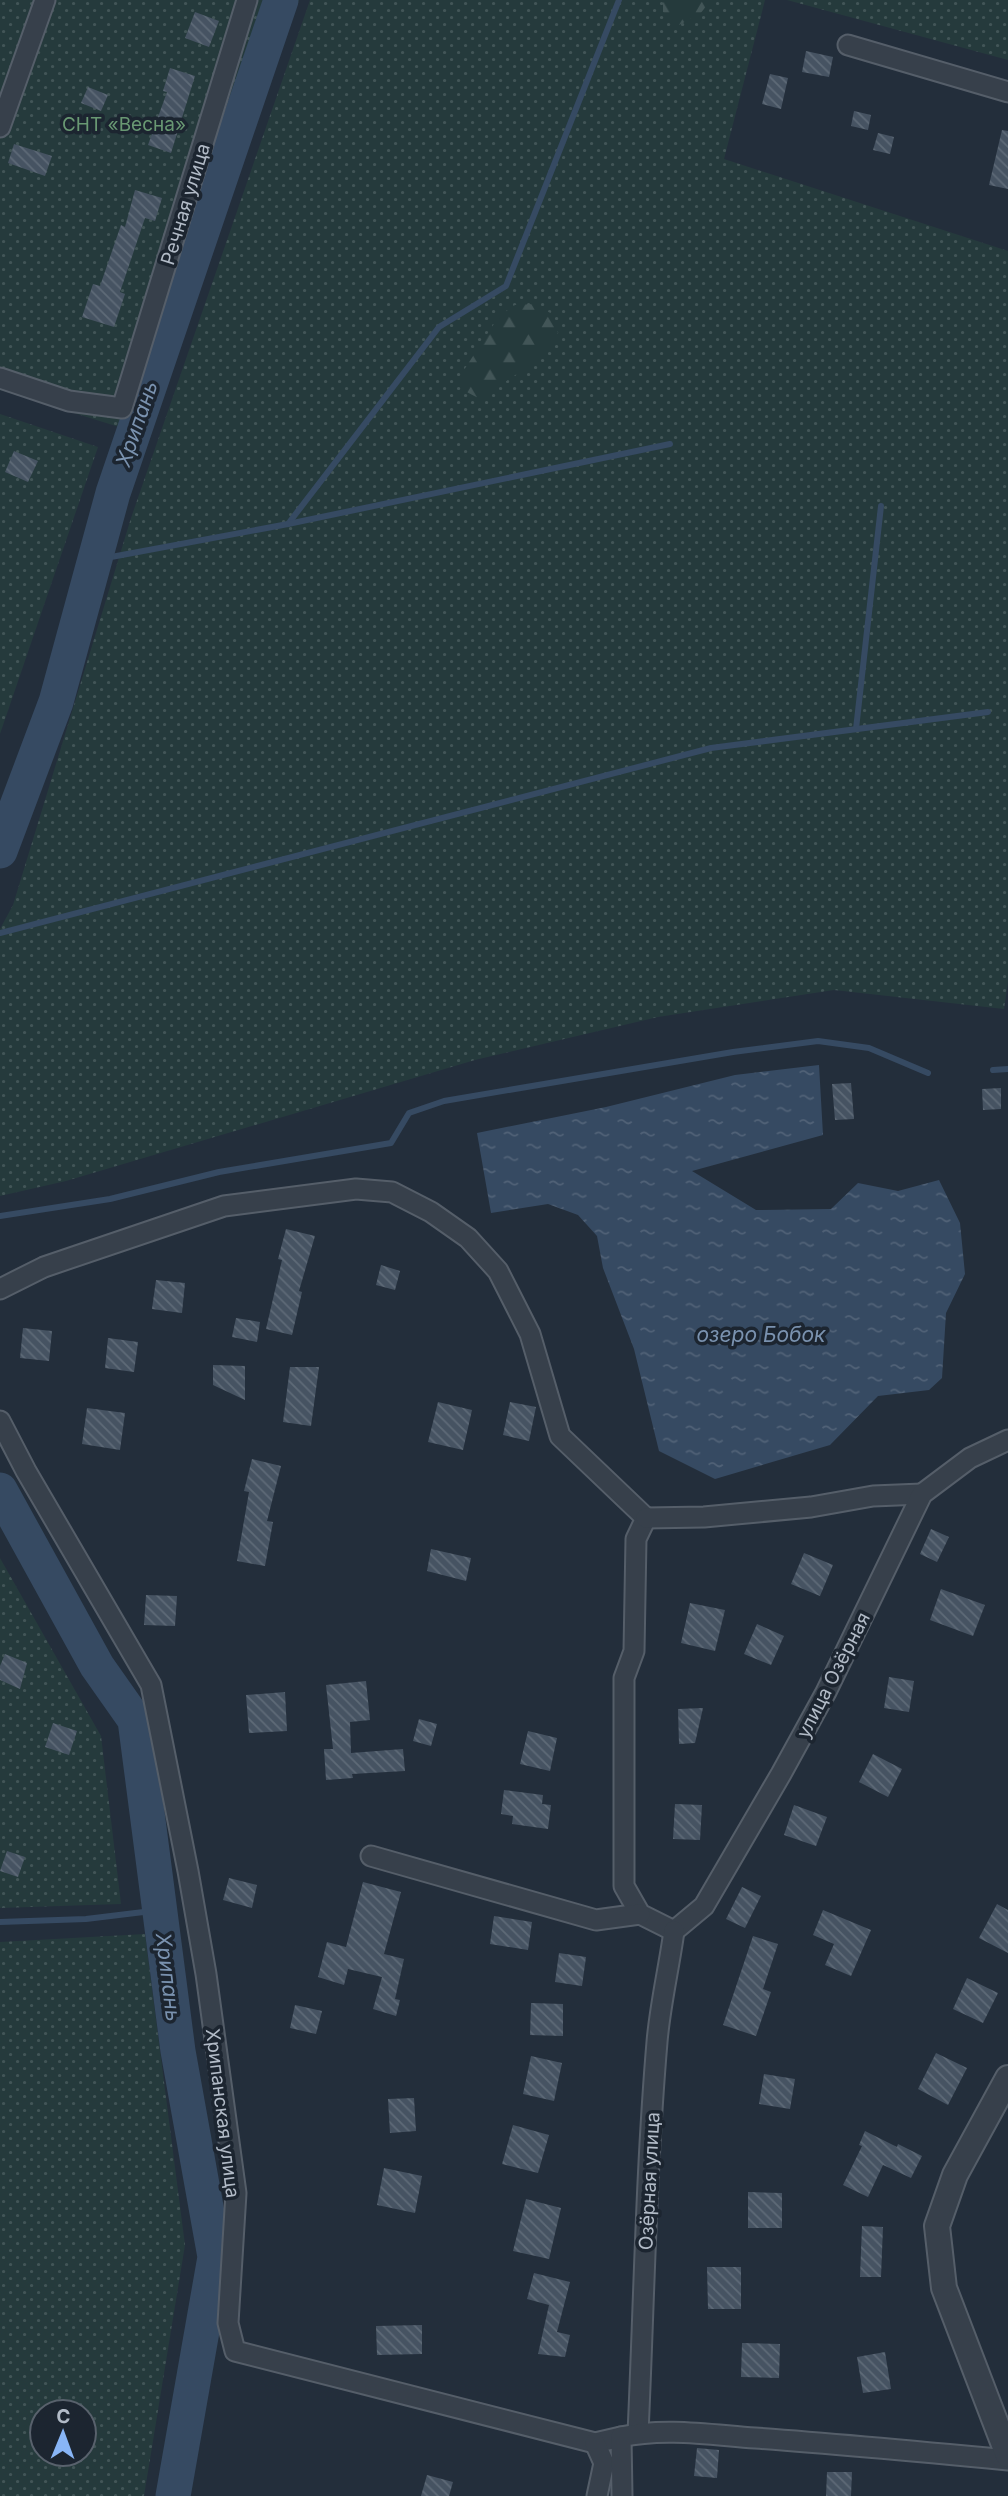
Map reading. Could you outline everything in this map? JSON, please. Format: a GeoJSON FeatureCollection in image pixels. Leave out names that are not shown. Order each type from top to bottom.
{"type":"FeatureCollection","features":[{"type":"Feature","properties":{"kind":"street"},"geometry":{"type":"LineString","coordinates":[[0,127],[45,0]]}},
{"type":"Feature","properties":{"kind":"street","name":"Речная улица"},"geometry":{"type":"LineString","coordinates":[[0,378],[69,401],[122,408],[247,0]]}},
{"type":"Feature","properties":{"kind":"street"},"geometry":{"type":"LineString","coordinates":[[848,45],[1008,92]]}},
{"type":"Feature","properties":{"kind":"street"},"geometry":{"type":"LineString","coordinates":[[0,1289],[44,1267],[224,1206],[356,1189],[393,1192],[431,1212],[468,1238],[498,1271],[530,1334],[560,1436],[646,1518],[704,1517],[811,1507],[873,1496],[922,1494]]}},
{"type":"Feature","properties":{"kind":"street","name":"Хрипанская улица"},"geometry":{"type":"LineString","coordinates":[[0,1421],[150,1685],[206,1974],[236,2193],[228,2323],[235,2351],[594,2442],[630,2435],[692,2434],[1008,2458]]}},
{"type":"Feature","properties":{"kind":"street","name":"улица Озёрная"},"geometry":{"type":"LineString","coordinates":[[674,1931],[704,1906],[781,1774],[826,1692],[922,1494],[970,1458],[1008,1440]]}},
{"type":"Feature","properties":{"kind":"street"},"geometry":{"type":"LineString","coordinates":[[646,1518],[636,1539],[634,1651],[624,1678],[624,1886],[640,1914],[674,1931]]}},
{"type":"Feature","properties":{"kind":"street"},"geometry":{"type":"LineString","coordinates":[[371,1856],[596,1920],[640,1914]]}},
{"type":"Feature","properties":{"kind":"street","name":"Озёрная улица"},"geometry":{"type":"LineString","coordinates":[[622,2496],[645,2296],[645,2243],[657,2040],[674,1931]]}},
{"type":"Feature","properties":{"kind":"street"},"geometry":{"type":"LineString","coordinates":[[1008,2078],[955,2175],[937,2226],[944,2288],[1008,2458]]}},
{"type":"Feature","properties":{"kind":"street"},"geometry":{"type":"LineString","coordinates":[[594,2442],[604,2463],[597,2496]]}},
{"type":"Feature","properties":{"kind":"green space","name":"СНТ «Весна»"},"geometry":{"type":"Polygon","coordinates":[[[0,0],[299,0],[148,436],[0,390],[0,0]]]}},
{"type":"Feature","properties":{"kind":"green space"},"geometry":{"type":"Polygon","coordinates":[[[310,0],[765,0],[724,159],[1008,251],[1008,982],[1004,1009],[834,990],[658,1017],[475,1060],[66,1181],[0,1196],[0,929],[13,905],[131,518],[310,0]]]}},
{"type":"Feature","properties":{"kind":"green space"},"geometry":{"type":"Polygon","coordinates":[[[663,0],[711,0],[700,14],[679,25],[663,12],[663,0]]]}},
{"type":"Feature","properties":{"kind":"green space"},"geometry":{"type":"Polygon","coordinates":[[[787,0],[1008,0],[1008,60],[787,0]]]}},
{"type":"Feature","properties":{"kind":"green space"},"geometry":{"type":"Polygon","coordinates":[[[535,304],[552,314],[558,333],[530,365],[480,399],[463,390],[464,370],[499,316],[515,305],[535,304]]]}},
{"type":"Feature","properties":{"kind":"green space"},"geometry":{"type":"Polygon","coordinates":[[[0,414],[98,447],[0,734],[0,414]]]}},
{"type":"Feature","properties":{"kind":"green space"},"geometry":{"type":"Polygon","coordinates":[[[0,1558],[101,1736],[121,1904],[0,1908],[0,1558]]]}},
{"type":"Feature","properties":{"kind":"green space"},"geometry":{"type":"Polygon","coordinates":[[[145,1934],[185,2245],[144,2496],[0,2496],[0,1942],[145,1934]]]}},
{"type":"Feature","properties":{"kind":"water","name":"озеро Бобок"},"geometry":{"type":"Polygon","coordinates":[[[819,1065],[823,1135],[692,1171],[756,1210],[831,1209],[858,1183],[898,1191],[939,1180],[960,1223],[965,1274],[946,1313],[942,1378],[929,1390],[878,1396],[830,1445],[715,1479],[659,1451],[634,1349],[603,1268],[597,1236],[578,1215],[548,1204],[491,1213],[477,1133],[606,1107],[735,1075],[819,1065]]]}},
{"type":"Feature","properties":{"kind":"building"},"geometry":{"type":"Polygon","coordinates":[[[195,12],[219,21],[209,47],[185,38],[195,12]]]}},
{"type":"Feature","properties":{"kind":"building"},"geometry":{"type":"Polygon","coordinates":[[[806,51],[833,57],[829,77],[802,72],[806,51]]]}},
{"type":"Feature","properties":{"kind":"building"},"geometry":{"type":"Polygon","coordinates":[[[170,68],[195,76],[171,153],[148,145],[167,92],[163,91],[170,68]]]}},
{"type":"Feature","properties":{"kind":"building"},"geometry":{"type":"Polygon","coordinates":[[[770,74],[788,78],[781,109],[762,104],[770,74]]]}},
{"type":"Feature","properties":{"kind":"building"},"geometry":{"type":"Polygon","coordinates":[[[88,87],[108,95],[101,111],[81,103],[88,87]]]}},
{"type":"Feature","properties":{"kind":"building"},"geometry":{"type":"Polygon","coordinates":[[[854,111],[871,115],[868,130],[851,126],[854,111]]]}},
{"type":"Feature","properties":{"kind":"building"},"geometry":{"type":"Polygon","coordinates":[[[1002,130],[1008,131],[1008,189],[989,185],[1002,130]]]}},
{"type":"Feature","properties":{"kind":"building"},"geometry":{"type":"Polygon","coordinates":[[[878,133],[894,137],[890,154],[873,150],[878,133]]]}},
{"type":"Feature","properties":{"kind":"building"},"geometry":{"type":"Polygon","coordinates":[[[14,144],[52,156],[45,176],[8,163],[14,144]]]}},
{"type":"Feature","properties":{"kind":"building"},"geometry":{"type":"Polygon","coordinates":[[[135,190],[162,198],[155,221],[145,218],[120,292],[125,294],[114,327],[82,317],[93,284],[100,286],[121,225],[125,227],[135,190]]]}},
{"type":"Feature","properties":{"kind":"building"},"geometry":{"type":"Polygon","coordinates":[[[14,451],[38,461],[28,482],[5,472],[14,451]]]}},
{"type":"Feature","properties":{"kind":"building"},"geometry":{"type":"Polygon","coordinates":[[[851,1083],[854,1119],[835,1120],[832,1084],[851,1083]]]}},
{"type":"Feature","properties":{"kind":"building"},"geometry":{"type":"Polygon","coordinates":[[[1001,1088],[1001,1109],[983,1110],[982,1089],[1001,1088]]]}},
{"type":"Feature","properties":{"kind":"building"},"geometry":{"type":"Polygon","coordinates":[[[286,1229],[315,1236],[299,1291],[302,1292],[292,1335],[266,1329],[282,1260],[278,1259],[286,1229]]]}},
{"type":"Feature","properties":{"kind":"building"},"geometry":{"type":"Polygon","coordinates":[[[381,1265],[400,1271],[395,1290],[376,1285],[381,1265]]]}},
{"type":"Feature","properties":{"kind":"building"},"geometry":{"type":"Polygon","coordinates":[[[156,1280],[185,1283],[182,1313],[152,1309],[156,1280]]]}},
{"type":"Feature","properties":{"kind":"building"},"geometry":{"type":"Polygon","coordinates":[[[236,1318],[260,1322],[257,1342],[232,1337],[236,1318]]]}},
{"type":"Feature","properties":{"kind":"building"},"geometry":{"type":"Polygon","coordinates":[[[23,1328],[52,1331],[49,1361],[20,1358],[23,1328]]]}},
{"type":"Feature","properties":{"kind":"building"},"geometry":{"type":"Polygon","coordinates":[[[108,1338],[138,1342],[134,1372],[105,1368],[108,1338]]]}},
{"type":"Feature","properties":{"kind":"building"},"geometry":{"type":"Polygon","coordinates":[[[213,1365],[245,1366],[245,1400],[213,1385],[213,1365]]]}},
{"type":"Feature","properties":{"kind":"building"},"geometry":{"type":"Polygon","coordinates":[[[290,1367],[319,1367],[311,1426],[283,1422],[290,1367]]]}},
{"type":"Feature","properties":{"kind":"building"},"geometry":{"type":"Polygon","coordinates":[[[438,1402],[472,1410],[463,1450],[428,1442],[438,1402]]]}},
{"type":"Feature","properties":{"kind":"building"},"geometry":{"type":"Polygon","coordinates":[[[510,1402],[536,1407],[529,1441],[503,1435],[510,1402]]]}},
{"type":"Feature","properties":{"kind":"building"},"geometry":{"type":"Polygon","coordinates":[[[87,1408],[125,1413],[120,1450],[82,1444],[87,1408]]]}},
{"type":"Feature","properties":{"kind":"building"},"geometry":{"type":"Polygon","coordinates":[[[252,1459],[281,1466],[267,1521],[273,1522],[265,1566],[237,1561],[249,1492],[244,1491],[252,1459]]]}},
{"type":"Feature","properties":{"kind":"building"},"geometry":{"type":"Polygon","coordinates":[[[931,1529],[949,1537],[937,1562],[920,1554],[931,1529]]]}},
{"type":"Feature","properties":{"kind":"building"},"geometry":{"type":"Polygon","coordinates":[[[431,1549],[471,1558],[466,1581],[427,1571],[431,1549]]]}},
{"type":"Feature","properties":{"kind":"building"},"geometry":{"type":"Polygon","coordinates":[[[804,1553],[833,1565],[820,1596],[791,1584],[804,1553]]]}},
{"type":"Feature","properties":{"kind":"building"},"geometry":{"type":"Polygon","coordinates":[[[941,1589],[985,1605],[973,1636],[930,1620],[941,1589]]]}},
{"type":"Feature","properties":{"kind":"building"},"geometry":{"type":"Polygon","coordinates":[[[146,1595],[177,1596],[175,1626],[144,1625],[146,1595]]]}},
{"type":"Feature","properties":{"kind":"building"},"geometry":{"type":"Polygon","coordinates":[[[690,1603],[725,1610],[715,1651],[681,1643],[690,1603]]]}},
{"type":"Feature","properties":{"kind":"building"},"geometry":{"type":"Polygon","coordinates":[[[757,1624],[784,1636],[771,1665],[744,1654],[757,1624]]]}},
{"type":"Feature","properties":{"kind":"building"},"geometry":{"type":"Polygon","coordinates":[[[5,1654],[27,1663],[20,1689],[0,1680],[0,1666],[5,1654]]]}},
{"type":"Feature","properties":{"kind":"building"},"geometry":{"type":"Polygon","coordinates":[[[889,1677],[914,1681],[909,1712],[884,1708],[889,1677]]]}},
{"type":"Feature","properties":{"kind":"building"},"geometry":{"type":"Polygon","coordinates":[[[366,1681],[370,1720],[350,1722],[351,1753],[403,1749],[405,1771],[352,1774],[353,1778],[326,1780],[324,1749],[333,1749],[326,1685],[366,1681]]]}},
{"type":"Feature","properties":{"kind":"building"},"geometry":{"type":"Polygon","coordinates":[[[285,1692],[287,1731],[249,1733],[246,1695],[285,1692]]]}},
{"type":"Feature","properties":{"kind":"building"},"geometry":{"type":"Polygon","coordinates":[[[703,1708],[695,1743],[679,1744],[678,1709],[703,1708]]]}},
{"type":"Feature","properties":{"kind":"building"},"geometry":{"type":"Polygon","coordinates":[[[419,1719],[437,1724],[431,1746],[413,1741],[419,1719]]]}},
{"type":"Feature","properties":{"kind":"building"},"geometry":{"type":"Polygon","coordinates":[[[53,1723],[77,1731],[69,1755],[45,1747],[53,1723]]]}},
{"type":"Feature","properties":{"kind":"building"},"geometry":{"type":"Polygon","coordinates":[[[528,1731],[557,1738],[550,1771],[520,1764],[528,1731]]]}},
{"type":"Feature","properties":{"kind":"building"},"geometry":{"type":"Polygon","coordinates":[[[873,1754],[902,1769],[888,1797],[859,1782],[873,1754]]]}},
{"type":"Feature","properties":{"kind":"building"},"geometry":{"type":"Polygon","coordinates":[[[504,1790],[543,1795],[542,1804],[551,1805],[548,1829],[512,1824],[513,1816],[501,1814],[504,1790]]]}},
{"type":"Feature","properties":{"kind":"building"},"geometry":{"type":"Polygon","coordinates":[[[675,1804],[702,1805],[700,1840],[673,1839],[675,1804]]]}},
{"type":"Feature","properties":{"kind":"building"},"geometry":{"type":"Polygon","coordinates":[[[794,1805],[827,1817],[816,1846],[784,1835],[794,1805]]]}},
{"type":"Feature","properties":{"kind":"building"},"geometry":{"type":"Polygon","coordinates":[[[7,1851],[25,1857],[18,1877],[0,1871],[7,1851]]]}},
{"type":"Feature","properties":{"kind":"building"},"geometry":{"type":"Polygon","coordinates":[[[229,1878],[257,1885],[252,1908],[223,1900],[229,1878]]]}},
{"type":"Feature","properties":{"kind":"building"},"geometry":{"type":"Polygon","coordinates":[[[363,1882],[401,1892],[384,1954],[404,1959],[395,1999],[400,2000],[396,2016],[373,2009],[382,1977],[348,1969],[344,1985],[318,1977],[327,1942],[346,1947],[363,1882]]]}},
{"type":"Feature","properties":{"kind":"building"},"geometry":{"type":"Polygon","coordinates":[[[742,1887],[761,1896],[745,1928],[726,1919],[742,1887]]]}},
{"type":"Feature","properties":{"kind":"building"},"geometry":{"type":"Polygon","coordinates":[[[997,1904],[1008,1910],[1008,1953],[979,1938],[997,1904]]]}},
{"type":"Feature","properties":{"kind":"building"},"geometry":{"type":"Polygon","coordinates":[[[823,1910],[871,1930],[851,1976],[825,1965],[834,1944],[813,1935],[823,1910]]]}},
{"type":"Feature","properties":{"kind":"building"},"geometry":{"type":"Polygon","coordinates":[[[494,1916],[532,1922],[528,1950],[490,1944],[494,1916]]]}},
{"type":"Feature","properties":{"kind":"building"},"geometry":{"type":"Polygon","coordinates":[[[753,1936],[778,1944],[763,1989],[771,1992],[756,2036],[723,2025],[753,1936]]]}},
{"type":"Feature","properties":{"kind":"building"},"geometry":{"type":"Polygon","coordinates":[[[559,1953],[586,1957],[582,1986],[555,1982],[559,1953]]]}},
{"type":"Feature","properties":{"kind":"building"},"geometry":{"type":"Polygon","coordinates":[[[967,1978],[998,1993],[983,2023],[953,2009],[967,1978]]]}},
{"type":"Feature","properties":{"kind":"building"},"geometry":{"type":"Polygon","coordinates":[[[531,2003],[563,2004],[563,2036],[530,2035],[531,2003]]]}},
{"type":"Feature","properties":{"kind":"building"},"geometry":{"type":"Polygon","coordinates":[[[295,2005],[322,2011],[316,2034],[290,2028],[295,2005]]]}},
{"type":"Feature","properties":{"kind":"building"},"geometry":{"type":"Polygon","coordinates":[[[936,2053],[967,2068],[948,2105],[918,2089],[936,2053]]]}},
{"type":"Feature","properties":{"kind":"building"},"geometry":{"type":"Polygon","coordinates":[[[531,2056],[562,2063],[554,2101],[523,2094],[531,2056]]]}},
{"type":"Feature","properties":{"kind":"building"},"geometry":{"type":"Polygon","coordinates":[[[764,2074],[795,2079],[790,2109],[759,2104],[764,2074]]]}},
{"type":"Feature","properties":{"kind":"building"},"geometry":{"type":"Polygon","coordinates":[[[414,2098],[416,2131],[390,2133],[388,2099],[414,2098]]]}},
{"type":"Feature","properties":{"kind":"building"},"geometry":{"type":"Polygon","coordinates":[[[513,2125],[549,2135],[538,2173],[502,2164],[513,2125]]]}},
{"type":"Feature","properties":{"kind":"building"},"geometry":{"type":"Polygon","coordinates":[[[865,2131],[922,2156],[911,2178],[883,2165],[868,2197],[843,2185],[862,2146],[859,2145],[865,2131]]]}},
{"type":"Feature","properties":{"kind":"building"},"geometry":{"type":"Polygon","coordinates":[[[384,2168],[422,2176],[415,2213],[377,2205],[384,2168]]]}},
{"type":"Feature","properties":{"kind":"building"},"geometry":{"type":"Polygon","coordinates":[[[748,2192],[782,2193],[782,2228],[748,2228],[748,2192]]]}},
{"type":"Feature","properties":{"kind":"building"},"geometry":{"type":"Polygon","coordinates":[[[526,2199],[561,2208],[549,2259],[513,2251],[526,2199]]]}},
{"type":"Feature","properties":{"kind":"building"},"geometry":{"type":"Polygon","coordinates":[[[862,2226],[883,2227],[881,2277],[860,2277],[862,2226]]]}},
{"type":"Feature","properties":{"kind":"building"},"geometry":{"type":"Polygon","coordinates":[[[707,2267],[741,2267],[741,2309],[708,2309],[707,2267]]]}},
{"type":"Feature","properties":{"kind":"building"},"geometry":{"type":"Polygon","coordinates":[[[534,2273],[570,2282],[557,2332],[570,2335],[565,2357],[538,2354],[549,2305],[527,2299],[534,2273]]]}},
{"type":"Feature","properties":{"kind":"building"},"geometry":{"type":"Polygon","coordinates":[[[422,2325],[422,2354],[377,2355],[376,2326],[422,2325]]]}},
{"type":"Feature","properties":{"kind":"building"},"geometry":{"type":"Polygon","coordinates":[[[742,2343],[780,2344],[779,2378],[741,2377],[742,2343]]]}},
{"type":"Feature","properties":{"kind":"building"},"geometry":{"type":"Polygon","coordinates":[[[885,2352],[891,2389],[863,2393],[857,2357],[885,2352]]]}},
{"type":"Feature","properties":{"kind":"building"},"geometry":{"type":"Polygon","coordinates":[[[697,2448],[719,2450],[717,2478],[694,2476],[697,2448]]]}},
{"type":"Feature","properties":{"kind":"building"},"geometry":{"type":"Polygon","coordinates":[[[827,2472],[852,2472],[851,2496],[826,2496],[827,2472]]]}},
{"type":"Feature","properties":{"kind":"building"},"geometry":{"type":"Polygon","coordinates":[[[427,2475],[453,2482],[449,2496],[421,2496],[427,2475]]]}},
{"type":"Feature","properties":{"kind":"waterway","name":"Хрипань"},"geometry":{"type":"LineString","coordinates":[[0,851],[56,702],[113,493],[281,0]]}},
{"type":"Feature","properties":{"kind":"waterway"},"geometry":{"type":"LineString","coordinates":[[288,524],[439,327],[506,286],[619,0]]}},
{"type":"Feature","properties":{"kind":"waterway"},"geometry":{"type":"LineString","coordinates":[[95,560],[288,524],[670,444]]}},
{"type":"Feature","properties":{"kind":"waterway"},"geometry":{"type":"LineString","coordinates":[[856,729],[881,506]]}},
{"type":"Feature","properties":{"kind":"waterway"},"geometry":{"type":"LineString","coordinates":[[0,933],[711,748],[988,712]]}},
{"type":"Feature","properties":{"kind":"waterway"},"geometry":{"type":"LineString","coordinates":[[0,1216],[110,1199],[219,1172],[391,1143],[409,1113],[444,1101],[733,1052],[818,1041],[869,1048],[928,1073]]}},
{"type":"Feature","properties":{"kind":"waterway"},"geometry":{"type":"LineString","coordinates":[[993,1070],[1008,1069]]}},
{"type":"Feature","properties":{"kind":"waterway","name":"Хрипань"},"geometry":{"type":"LineString","coordinates":[[0,1490],[97,1666],[135,1720],[178,2051],[215,2257],[173,2496]]}},
{"type":"Feature","properties":{"kind":"waterway"},"geometry":{"type":"LineString","coordinates":[[0,1922],[86,1919],[160,1910]]}}]}
